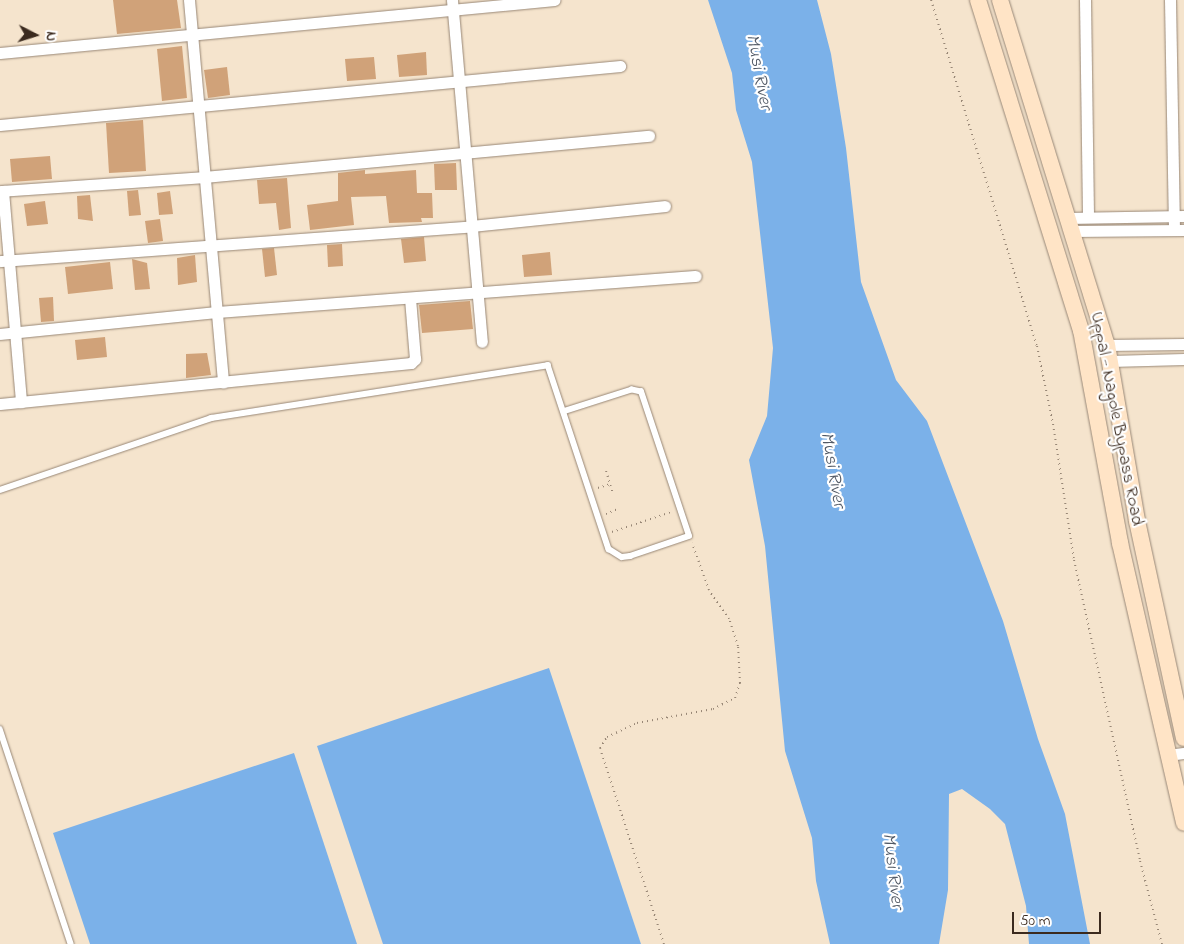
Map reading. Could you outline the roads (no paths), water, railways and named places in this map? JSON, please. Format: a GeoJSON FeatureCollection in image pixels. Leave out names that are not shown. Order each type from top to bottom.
{"type":"FeatureCollection","features":[{"type":"Feature","properties":{"kind":"street"},"geometry":{"type":"LineString","coordinates":[[189,0],[223,382]]}},
{"type":"Feature","properties":{"kind":"street"},"geometry":{"type":"LineString","coordinates":[[0,53],[192,36],[452,5],[554,0]]}},
{"type":"Feature","properties":{"kind":"street","name":"Uppal - Nagole Bypass Road"},"geometry":{"type":"LineString","coordinates":[[978,0],[1081,330],[1120,543],[1184,823]]}},
{"type":"Feature","properties":{"kind":"street","name":"Uppal - Nagole Bypass Road"},"geometry":{"type":"LineString","coordinates":[[1000,0],[1109,353],[1137,521],[1184,737]]}},
{"type":"Feature","properties":{"kind":"street"},"geometry":{"type":"LineString","coordinates":[[1085,0],[1088,217]]}},
{"type":"Feature","properties":{"kind":"street"},"geometry":{"type":"LineString","coordinates":[[1069,224],[1179,230],[1170,0]]}},
{"type":"Feature","properties":{"kind":"street"},"geometry":{"type":"LineString","coordinates":[[452,5],[482,342]]}},
{"type":"Feature","properties":{"kind":"street"},"geometry":{"type":"LineString","coordinates":[[0,125],[620,66]]}},
{"type":"Feature","properties":{"kind":"street"},"geometry":{"type":"LineString","coordinates":[[21,402],[15,332],[5,261],[2,191],[204,177],[649,136]]}},
{"type":"Feature","properties":{"kind":"street"},"geometry":{"type":"LineString","coordinates":[[5,261],[210,244],[472,226],[665,206]]}},
{"type":"Feature","properties":{"kind":"street"},"geometry":{"type":"LineString","coordinates":[[1069,224],[1088,217],[1179,216]]}},
{"type":"Feature","properties":{"kind":"street"},"geometry":{"type":"LineString","coordinates":[[0,334],[216,312],[696,276]]}},
{"type":"Feature","properties":{"kind":"street"},"geometry":{"type":"LineString","coordinates":[[0,404],[411,364],[416,359],[410,298]]}},
{"type":"Feature","properties":{"kind":"street"},"geometry":{"type":"LineString","coordinates":[[1109,353],[1184,344]]}},
{"type":"Feature","properties":{"kind":"street"},"geometry":{"type":"LineString","coordinates":[[1109,353],[1184,359]]}},
{"type":"Feature","properties":{"kind":"street"},"geometry":{"type":"LineString","coordinates":[[1166,747],[1184,737]]}},
{"type":"Feature","properties":{"kind":"street"},"geometry":{"type":"LineString","coordinates":[[1166,747],[1184,753]]}},
{"type":"Feature","properties":{"kind":"lane"},"geometry":{"type":"LineString","coordinates":[[0,490],[211,418],[548,364],[566,411],[609,549],[622,557],[689,536],[641,392],[632,390],[566,411]]}},
{"type":"Feature","properties":{"kind":"lane"},"geometry":{"type":"LineString","coordinates":[[0,729],[71,944]]}},
{"type":"Feature","properties":{"kind":"water","name":"Musi River"},"geometry":{"type":"Polygon","coordinates":[[[708,0],[817,0],[831,54],[846,148],[861,282],[896,380],[927,421],[1003,621],[1038,739],[1065,814],[1090,944],[1029,944],[1026,906],[1005,824],[990,809],[962,789],[949,794],[948,890],[939,944],[830,944],[816,881],[812,838],[785,751],[765,546],[749,460],[767,416],[773,348],[752,162],[736,110],[732,73],[708,0]]]}},
{"type":"Feature","properties":{"kind":"water"},"geometry":{"type":"Polygon","coordinates":[[[549,668],[641,944],[383,944],[317,746],[549,668]]]}},
{"type":"Feature","properties":{"kind":"water"},"geometry":{"type":"Polygon","coordinates":[[[294,753],[357,944],[90,944],[53,833],[294,753]]]}}]}
